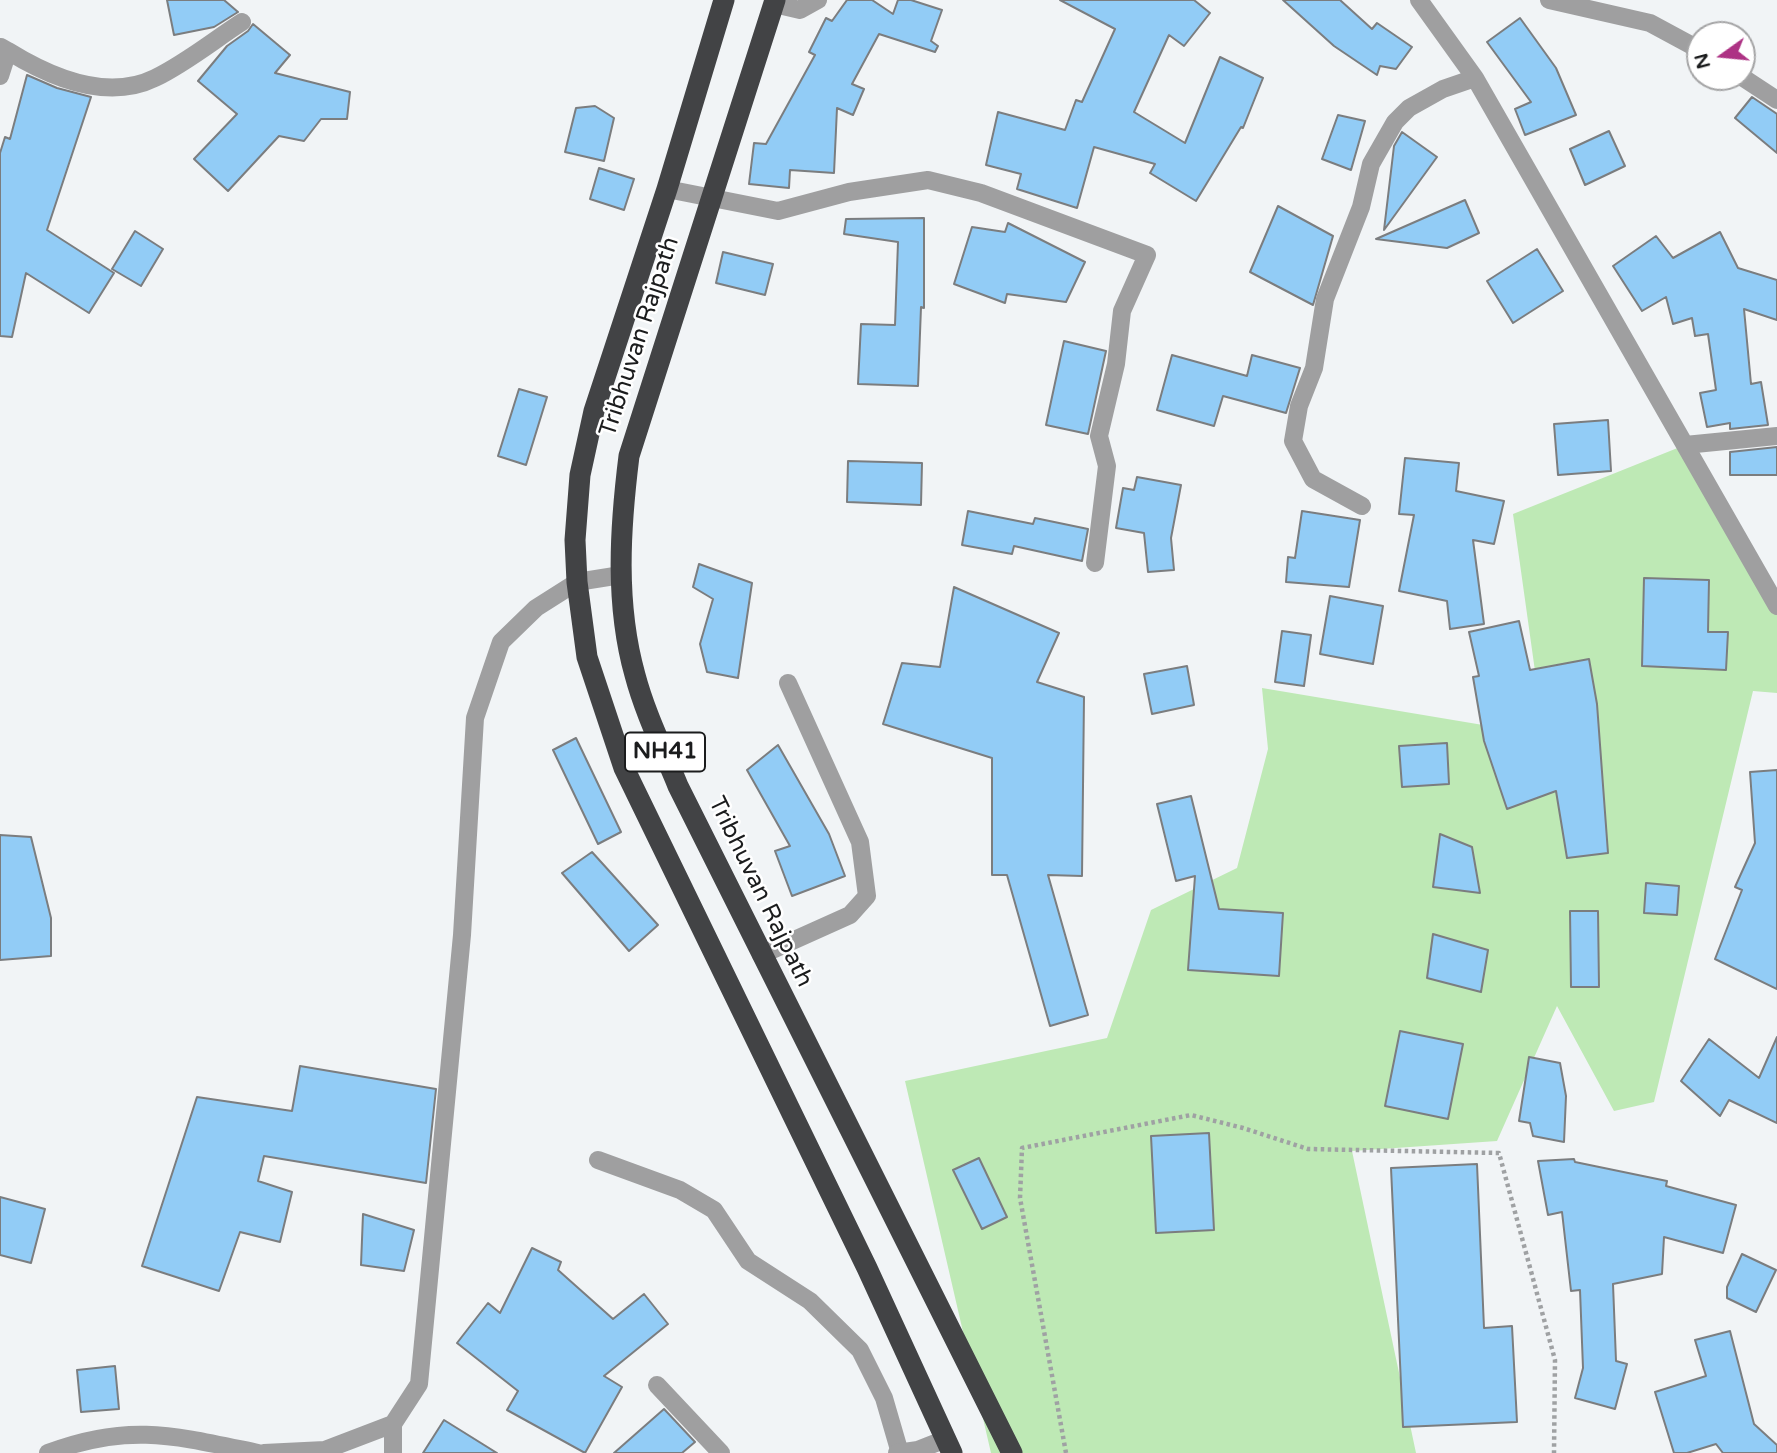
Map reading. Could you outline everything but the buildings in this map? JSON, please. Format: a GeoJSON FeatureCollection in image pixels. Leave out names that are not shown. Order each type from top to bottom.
{"type":"FeatureCollection","features":[{"type":"Feature","properties":{"kind":"highway","name":"Tribhuvan Rajpath"},"geometry":{"type":"LineString","coordinates":[[724,0],[667,189],[594,411],[580,475],[575,540],[577,582],[587,657],[624,768],[867,1268],[949,1446]]}},
{"type":"Feature","properties":{"kind":"highway","name":"Tribhuvan Rajpath"},"geometry":{"type":"LineString","coordinates":[[775,2],[714,200],[629,456],[621,516],[621,575],[626,633],[635,676],[678,786],[1012,1453]]}},
{"type":"Feature","properties":{"kind":"street"},"geometry":{"type":"LineString","coordinates":[[775,2],[800,10],[818,0]]}},
{"type":"Feature","properties":{"kind":"street"},"geometry":{"type":"LineString","coordinates":[[1419,0],[1475,78],[1777,606]]}},
{"type":"Feature","properties":{"kind":"street"},"geometry":{"type":"LineString","coordinates":[[1549,0],[1650,23],[1686,42]]}},
{"type":"Feature","properties":{"kind":"street"},"geometry":{"type":"LineString","coordinates":[[0,76],[4,49],[61,80],[107,87],[127,85],[154,78],[242,22]]}},
{"type":"Feature","properties":{"kind":"street"},"geometry":{"type":"LineString","coordinates":[[1362,506],[1313,479],[1293,441],[1299,406],[1314,368],[1325,299],[1361,207],[1371,164],[1395,122],[1409,108],[1443,89],[1475,78]]}},
{"type":"Feature","properties":{"kind":"street"},"geometry":{"type":"LineString","coordinates":[[1756,86],[1777,100]]}},
{"type":"Feature","properties":{"kind":"street"},"geometry":{"type":"LineString","coordinates":[[667,189],[778,211],[849,192],[928,180],[981,193],[1147,256],[1122,312],[1116,364],[1099,436],[1107,466],[1096,563]]}},
{"type":"Feature","properties":{"kind":"street"},"geometry":{"type":"LineString","coordinates":[[1685,445],[1777,436]]}},
{"type":"Feature","properties":{"kind":"street"},"geometry":{"type":"LineString","coordinates":[[393,1453],[393,1424],[419,1384],[462,935],[475,718],[501,642],[536,608],[577,582],[621,575]]}},
{"type":"Feature","properties":{"kind":"street"},"geometry":{"type":"LineString","coordinates":[[761,955],[850,915],[867,896],[860,842],[788,683]]}},
{"type":"Feature","properties":{"kind":"street"},"geometry":{"type":"LineString","coordinates":[[598,1160],[680,1190],[714,1210],[748,1261],[810,1301],[860,1350],[884,1398],[899,1453],[949,1446]]}},
{"type":"Feature","properties":{"kind":"street"},"geometry":{"type":"LineString","coordinates":[[657,1385],[721,1453]]}},
{"type":"Feature","properties":{"kind":"street"},"geometry":{"type":"LineString","coordinates":[[264,1453],[325,1450],[393,1424]]}},
{"type":"Feature","properties":{"kind":"street"},"geometry":{"type":"LineString","coordinates":[[48,1453],[80,1441],[143,1432],[258,1453]]}},
{"type":"Feature","properties":{"kind":"path"},"geometry":{"type":"LineString","coordinates":[[1066,1453],[1020,1198],[1022,1148],[1191,1115],[1308,1149],[1499,1153],[1555,1360],[1554,1453]]}},
{"type":"Feature","properties":{"kind":"green space"},"geometry":{"type":"Polygon","coordinates":[[[1685,445],[1777,610],[1777,693],[1753,691],[1654,1102],[1614,1111],[1557,1006],[1497,1141],[1352,1151],[1416,1453],[991,1453],[905,1081],[1107,1038],[1151,910],[1237,868],[1268,749],[1262,688],[1483,725],[1541,714],[1513,514],[1685,445]]]}}]}
